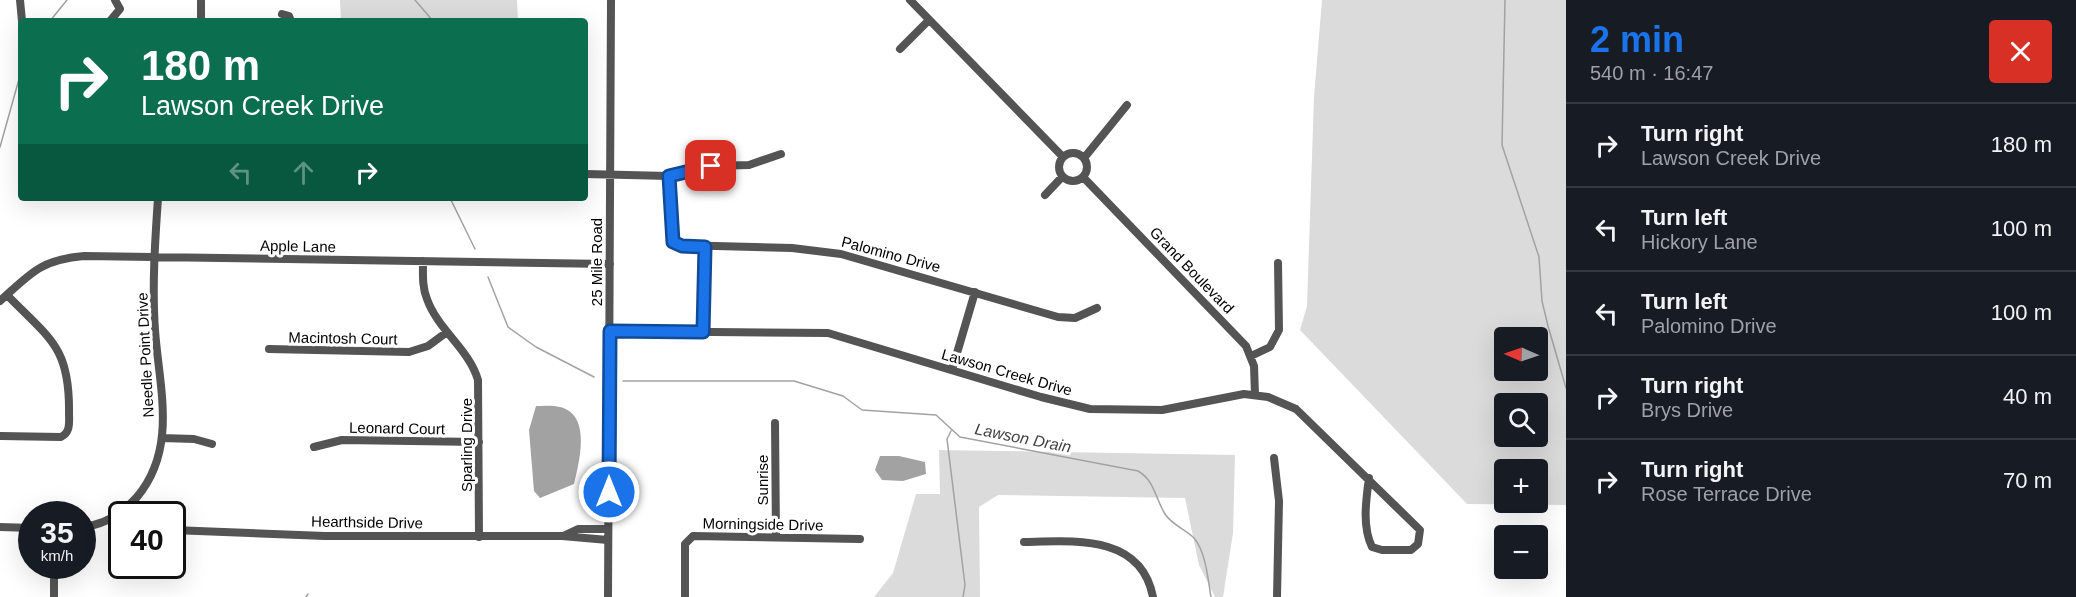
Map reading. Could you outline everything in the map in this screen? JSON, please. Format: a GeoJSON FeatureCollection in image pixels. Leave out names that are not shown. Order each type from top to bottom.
{"type":"FeatureCollection","features":[{"type":"Feature","properties":{"kind":"street"},"geometry":{"type":"LineString","coordinates":[[20,0],[22,18]]}},
{"type":"Feature","properties":{"kind":"street"},"geometry":{"type":"LineString","coordinates":[[112,18],[120,9],[115,0]]}},
{"type":"Feature","properties":{"kind":"street"},"geometry":{"type":"LineString","coordinates":[[201,0],[201,18]]}},
{"type":"Feature","properties":{"kind":"street","name":"25 Mile Road"},"geometry":{"type":"LineString","coordinates":[[608,597],[611,0]]}},
{"type":"Feature","properties":{"kind":"street"},"geometry":{"type":"LineString","coordinates":[[910,0],[1063,157]]}},
{"type":"Feature","properties":{"kind":"street"},"geometry":{"type":"LineString","coordinates":[[282,14],[290,18]]}},
{"type":"Feature","properties":{"kind":"street"},"geometry":{"type":"LineString","coordinates":[[900,49],[929,20]]}},
{"type":"Feature","properties":{"kind":"street"},"geometry":{"type":"LineString","coordinates":[[1084,158],[1127,105]]}},
{"type":"Feature","properties":{"kind":"street"},"geometry":{"type":"LineString","coordinates":[[588,174],[669,176],[711,166],[749,165],[781,154]]}},
{"type":"Feature","properties":{"kind":"street"},"geometry":{"type":"LineString","coordinates":[[1063,157],[1075,154],[1084,158]]}},
{"type":"Feature","properties":{"kind":"street"},"geometry":{"type":"LineString","coordinates":[[1062,177],[1060,165],[1063,157]]}},
{"type":"Feature","properties":{"kind":"street"},"geometry":{"type":"LineString","coordinates":[[1062,177],[1074,181],[1083,177],[1086,168],[1084,158]]}},
{"type":"Feature","properties":{"kind":"street","name":"Palomino Drive"},"geometry":{"type":"LineString","coordinates":[[669,176],[673,242],[682,246],[792,248],[841,254],[1067,318],[1082,316],[1097,308]]}},
{"type":"Feature","properties":{"kind":"street"},"geometry":{"type":"LineString","coordinates":[[1045,195],[1062,177]]}},
{"type":"Feature","properties":{"kind":"street","name":"Grand Boulevard"},"geometry":{"type":"LineString","coordinates":[[1083,177],[1228,325],[1251,356],[1256,380],[1255,395]]}},
{"type":"Feature","properties":{"kind":"street","name":"Needle Point Drive"},"geometry":{"type":"LineString","coordinates":[[133,501],[154,472],[162,438],[162,384],[155,331],[158,201]]}},
{"type":"Feature","properties":{"kind":"street"},"geometry":{"type":"LineString","coordinates":[[703,332],[705,247]]}},
{"type":"Feature","properties":{"kind":"street","name":"Apple Lane"},"geometry":{"type":"LineString","coordinates":[[3,298],[37,267],[61,258],[155,257],[610,264]]}},
{"type":"Feature","properties":{"kind":"street","name":"Sparling Drive"},"geometry":{"type":"LineString","coordinates":[[423,261],[426,298],[475,372],[480,392],[479,537]]}},
{"type":"Feature","properties":{"kind":"street"},"geometry":{"type":"LineString","coordinates":[[1251,356],[1269,347],[1279,330],[1278,263]]}},
{"type":"Feature","properties":{"kind":"street"},"geometry":{"type":"LineString","coordinates":[[952,370],[975,292]]}},
{"type":"Feature","properties":{"kind":"street"},"geometry":{"type":"LineString","coordinates":[[0,436],[61,437],[66,434],[69,427],[69,387],[63,359],[52,342],[3,298]]}},
{"type":"Feature","properties":{"kind":"street","name":"Lawson Creek Drive"},"geometry":{"type":"LineString","coordinates":[[610,331],[828,333],[1041,397],[1090,409],[1162,410],[1214,398],[1255,395],[1296,409],[1369,478],[1420,530],[1418,544],[1411,550],[1382,550],[1372,547],[1367,538],[1369,478]]}},
{"type":"Feature","properties":{"kind":"street","name":"Macintosh Court"},"geometry":{"type":"LineString","coordinates":[[269,349],[409,352],[428,346],[447,332]]}},
{"type":"Feature","properties":{"kind":"street","name":"Sunrise"},"geometry":{"type":"LineString","coordinates":[[775,423],[776,537]]}},
{"type":"Feature","properties":{"kind":"street"},"geometry":{"type":"LineString","coordinates":[[162,438],[194,439],[212,444]]}},
{"type":"Feature","properties":{"kind":"street","name":"Leonard Court"},"geometry":{"type":"LineString","coordinates":[[314,447],[342,440],[479,442]]}},
{"type":"Feature","properties":{"kind":"street"},"geometry":{"type":"LineString","coordinates":[[1274,458],[1279,501],[1277,597]]}},
{"type":"Feature","properties":{"kind":"street"},"geometry":{"type":"LineString","coordinates":[[0,527],[18,528]]}},
{"type":"Feature","properties":{"kind":"street","name":"Hearthside Drive"},"geometry":{"type":"LineString","coordinates":[[562,536],[578,529],[608,529]]}},
{"type":"Feature","properties":{"kind":"street","name":"Hearthside Drive"},"geometry":{"type":"LineString","coordinates":[[186,531],[302,535],[562,536],[608,540]]}},
{"type":"Feature","properties":{"kind":"street","name":"Morningside Drive"},"geometry":{"type":"LineString","coordinates":[[685,597],[685,544],[693,536],[860,539]]}},
{"type":"Feature","properties":{"kind":"street"},"geometry":{"type":"LineString","coordinates":[[1024,542],[1077,542],[1109,546],[1135,561],[1144,570],[1153,597]]}},
{"type":"Feature","properties":{"kind":"street"},"geometry":{"type":"LineString","coordinates":[[54,579],[54,597]]}},
{"type":"Feature","properties":{"kind":"shaded area"},"geometry":{"type":"Polygon","coordinates":[[[340,0],[517,0],[518,18],[341,18],[340,0]]]}},
{"type":"Feature","properties":{"kind":"shaded area"},"geometry":{"type":"Polygon","coordinates":[[[1322,0],[1566,0],[1566,505],[1548,505],[1548,459],[1494,459],[1494,504],[1467,504],[1300,330],[1307,306],[1314,97],[1322,0]]]}},
{"type":"Feature","properties":{"kind":"shaded area"},"geometry":{"type":"Polygon","coordinates":[[[536,406],[557,406],[570,412],[580,429],[581,440],[574,484],[540,498],[534,491],[529,430],[536,406]]]}},
{"type":"Feature","properties":{"kind":"shaded area"},"geometry":{"type":"Polygon","coordinates":[[[939,450],[1235,455],[1233,533],[1223,597],[1215,597],[1199,565],[1185,498],[998,495],[979,507],[980,597],[874,597],[893,573],[916,494],[940,494],[939,450]]]}},
{"type":"Feature","properties":{"kind":"shaded area"},"geometry":{"type":"Polygon","coordinates":[[[880,456],[899,456],[925,462],[926,474],[903,481],[882,480],[875,470],[880,456]]]}},
{"type":"Feature","properties":{"kind":"waterway"},"geometry":{"type":"LineString","coordinates":[[52,18],[67,0]]}},
{"type":"Feature","properties":{"kind":"waterway","name":"Lawson Drain"},"geometry":{"type":"LineString","coordinates":[[415,0],[430,18]]}},
{"type":"Feature","properties":{"kind":"waterway"},"geometry":{"type":"LineString","coordinates":[[1505,0],[1502,145],[1539,257],[1542,301],[1566,388]]}},
{"type":"Feature","properties":{"kind":"waterway"},"geometry":{"type":"LineString","coordinates":[[0,147],[18,83]]}},
{"type":"Feature","properties":{"kind":"waterway","name":"Lawson Drain"},"geometry":{"type":"LineString","coordinates":[[451,201],[475,249]]}},
{"type":"Feature","properties":{"kind":"waterway","name":"Lawson Drain"},"geometry":{"type":"LineString","coordinates":[[488,277],[508,327],[536,347],[594,377]]}},
{"type":"Feature","properties":{"kind":"waterway","name":"Lawson Drain"},"geometry":{"type":"LineString","coordinates":[[623,381],[794,381],[843,396],[862,410],[936,415],[960,437],[1138,471],[1148,480],[1168,518],[1194,538],[1198,544],[1206,566],[1211,597]]}},
{"type":"Feature","properties":{"kind":"waterway"},"geometry":{"type":"LineString","coordinates":[[951,431],[947,439],[965,585],[963,597]]}},
{"type":"Feature","properties":{"kind":"route"},"geometry":{"type":"LineString","coordinates":[[609,492],[610,331],[703,332],[705,247],[682,246],[673,242],[669,176],[711,166]]}}]}
